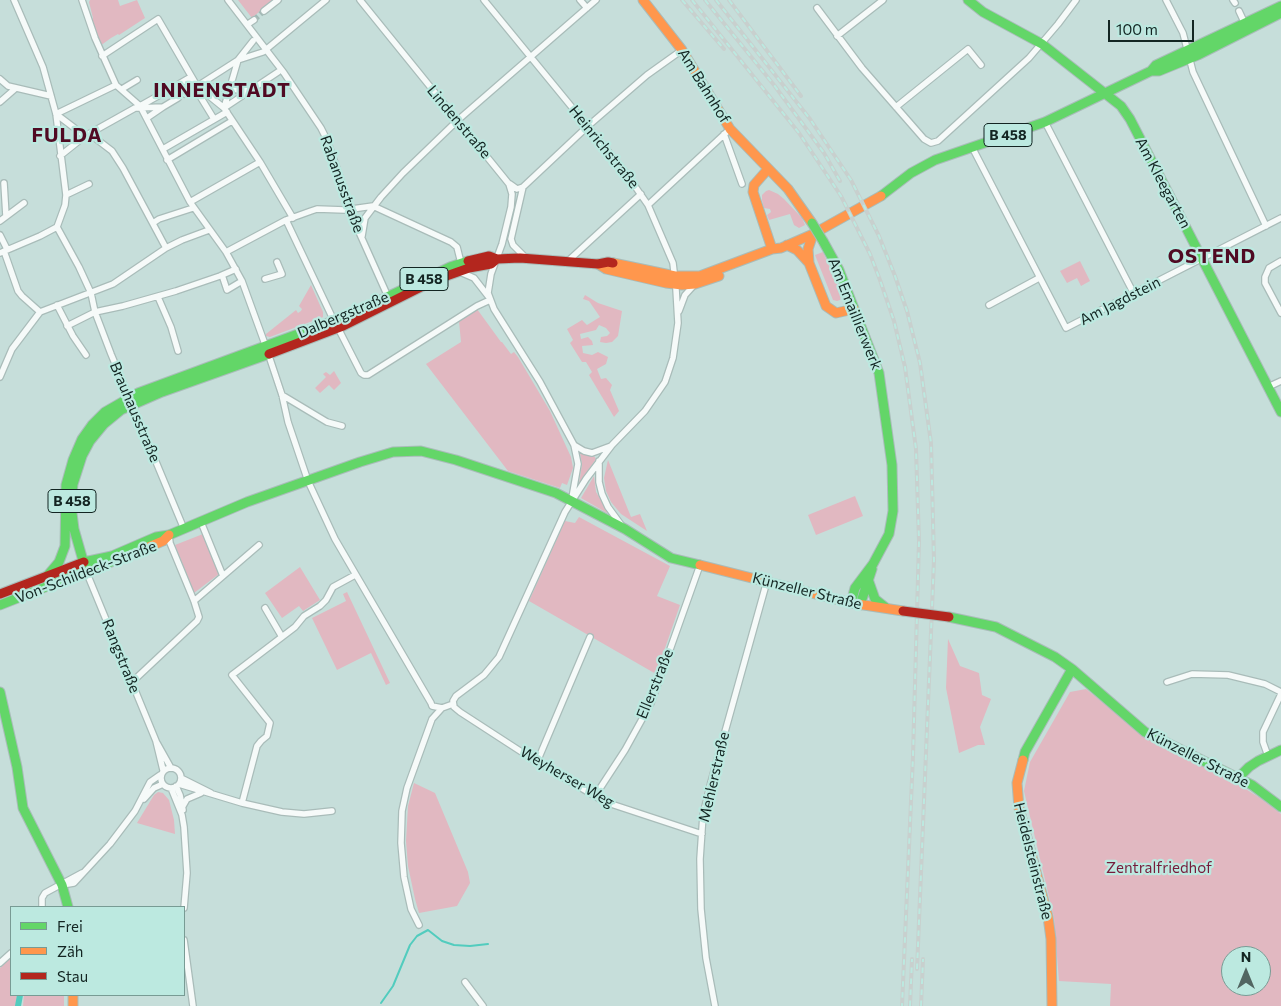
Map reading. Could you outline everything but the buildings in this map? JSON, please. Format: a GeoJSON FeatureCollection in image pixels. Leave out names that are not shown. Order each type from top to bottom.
{"type":"FeatureCollection","features":[{"type":"Feature","properties":{"kind":"main road","name":"Am Bahnhof"},"geometry":{"type":"LineString","coordinates":[[643,0],[682,50],[727,131],[768,169]]}},
{"type":"Feature","properties":{"kind":"main road","name":"Am Kleegarten"},"geometry":{"type":"LineString","coordinates":[[968,0],[983,12],[1042,44],[1059,59],[1120,104],[1130,119],[1281,412]]}},
{"type":"Feature","properties":{"kind":"main road","name":"B 458"},"geometry":{"type":"LineString","coordinates":[[1188,54],[1281,6]]}},
{"type":"Feature","properties":{"kind":"main road","name":"B 458"},"geometry":{"type":"LineString","coordinates":[[676,280],[706,274],[813,234],[877,199],[935,160],[1045,122],[1151,71],[1156,64],[1188,54],[1281,13]]}},
{"type":"Feature","properties":{"kind":"main road","name":"Am Emaillierwerk"},"geometry":{"type":"LineString","coordinates":[[768,169],[788,189],[812,223],[839,270],[879,372],[892,466],[892,520],[887,538],[873,564],[855,588],[855,604]]}},
{"type":"Feature","properties":{"kind":"main road"},"geometry":{"type":"LineString","coordinates":[[768,169],[755,183],[753,192],[780,247],[796,250],[809,263]]}},
{"type":"Feature","properties":{"kind":"main road"},"geometry":{"type":"LineString","coordinates":[[813,234],[808,249],[809,263],[827,308],[836,313],[854,309]]}},
{"type":"Feature","properties":{"kind":"main road","name":"B 458"},"geometry":{"type":"LineString","coordinates":[[496,259],[527,258],[598,264],[606,269],[695,284],[767,258],[775,254],[780,247]]}},
{"type":"Feature","properties":{"kind":"main road","name":"Dalbergstraße"},"geometry":{"type":"LineString","coordinates":[[131,401],[162,392],[336,324],[460,267],[491,264],[496,259]]}},
{"type":"Feature","properties":{"kind":"main road","name":"Rangstraße"},"geometry":{"type":"LineString","coordinates":[[48,575],[64,554],[67,528],[66,485],[73,460],[82,439],[105,412],[131,401]]}},
{"type":"Feature","properties":{"kind":"main road","name":"Rangstraße"},"geometry":{"type":"LineString","coordinates":[[85,569],[72,516],[72,489],[75,474],[82,456],[94,435],[131,401]]}},
{"type":"Feature","properties":{"kind":"main road","name":"Künzeller Straße"},"geometry":{"type":"LineString","coordinates":[[308,481],[379,455],[421,451],[528,483],[572,500],[625,529],[671,558],[855,604],[949,617],[999,629],[1055,657],[1072,669],[1145,732],[1252,785],[1281,807]]}},
{"type":"Feature","properties":{"kind":"main road","name":"Von-Schildeck-Straße"},"geometry":{"type":"LineString","coordinates":[[0,605],[156,537],[169,535],[248,502],[308,481]]}},
{"type":"Feature","properties":{"kind":"main road","name":"Rangstraße"},"geometry":{"type":"LineString","coordinates":[[67,528],[75,553],[85,569]]}},
{"type":"Feature","properties":{"kind":"main road","name":"Am Emaillierwerk"},"geometry":{"type":"LineString","coordinates":[[855,604],[869,582],[873,564]]}},
{"type":"Feature","properties":{"kind":"main road","name":"Von-Schildeck-Straße"},"geometry":{"type":"LineString","coordinates":[[0,594],[48,575],[85,569]]}},
{"type":"Feature","properties":{"kind":"main road"},"geometry":{"type":"LineString","coordinates":[[869,582],[875,599],[888,609]]}},
{"type":"Feature","properties":{"kind":"main road","name":"Heidelsteinstraße"},"geometry":{"type":"LineString","coordinates":[[1052,1006],[1051,939],[1048,917],[1019,808],[1017,783],[1025,752],[1072,669]]}},
{"type":"Feature","properties":{"kind":"main road"},"geometry":{"type":"LineString","coordinates":[[0,692],[17,767],[23,808],[62,885],[68,906]]}},
{"type":"Feature","properties":{"kind":"main road"},"geometry":{"type":"LineString","coordinates":[[1238,778],[1249,767],[1281,750]]}},
{"type":"Feature","properties":{"kind":"street"},"geometry":{"type":"LineString","coordinates":[[4,251],[57,227],[65,205],[66,195],[56,114],[49,85],[14,0]]}},
{"type":"Feature","properties":{"kind":"street"},"geometry":{"type":"LineString","coordinates":[[82,0],[102,56],[119,87],[147,118],[191,205],[225,250],[242,281],[282,395],[288,422],[308,481],[335,539],[425,695],[432,706],[442,708]]}},
{"type":"Feature","properties":{"kind":"street","name":"Rabanusstraße"},"geometry":{"type":"LineString","coordinates":[[228,0],[248,24],[321,128],[362,238],[389,300]]}},
{"type":"Feature","properties":{"kind":"street"},"geometry":{"type":"LineString","coordinates":[[264,12],[278,0]]}},
{"type":"Feature","properties":{"kind":"street"},"geometry":{"type":"LineString","coordinates":[[185,94],[238,60],[262,52],[326,0]]}},
{"type":"Feature","properties":{"kind":"street","name":"Lindenstraße"},"geometry":{"type":"LineString","coordinates":[[360,0],[509,184]]}},
{"type":"Feature","properties":{"kind":"street","name":"Heinrichstraße"},"geometry":{"type":"LineString","coordinates":[[454,704],[454,699],[458,694],[484,675],[499,657],[572,500],[599,461],[645,411],[665,382],[675,351],[678,316],[673,263],[648,205],[625,172],[484,0]]}},
{"type":"Feature","properties":{"kind":"street"},"geometry":{"type":"LineString","coordinates":[[580,0],[587,8]]}},
{"type":"Feature","properties":{"kind":"street"},"geometry":{"type":"LineString","coordinates":[[362,238],[363,222],[373,206],[403,173],[458,120],[596,0]]}},
{"type":"Feature","properties":{"kind":"street"},"geometry":{"type":"LineString","coordinates":[[837,36],[883,0]]}},
{"type":"Feature","properties":{"kind":"street"},"geometry":{"type":"LineString","coordinates":[[817,8],[862,68],[924,139],[931,143],[938,141],[1029,58],[1076,0]]}},
{"type":"Feature","properties":{"kind":"street"},"geometry":{"type":"LineString","coordinates":[[1166,0],[1182,33],[1194,72],[1266,226]]}},
{"type":"Feature","properties":{"kind":"street"},"geometry":{"type":"LineString","coordinates":[[1238,12],[1245,24]]}},
{"type":"Feature","properties":{"kind":"street"},"geometry":{"type":"LineString","coordinates":[[102,56],[158,19],[190,75],[218,130]]}},
{"type":"Feature","properties":{"kind":"street"},"geometry":{"type":"LineString","coordinates":[[248,24],[254,20]]}},
{"type":"Feature","properties":{"kind":"street"},"geometry":{"type":"LineString","coordinates":[[226,110],[238,60],[254,41]]}},
{"type":"Feature","properties":{"kind":"street"},"geometry":{"type":"LineString","coordinates":[[896,107],[968,49],[982,65]]}},
{"type":"Feature","properties":{"kind":"street"},"geometry":{"type":"LineString","coordinates":[[509,184],[517,188],[523,187],[588,126],[647,75],[682,50]]}},
{"type":"Feature","properties":{"kind":"street"},"geometry":{"type":"LineString","coordinates":[[163,149],[213,119],[278,72]]}},
{"type":"Feature","properties":{"kind":"street"},"geometry":{"type":"LineString","coordinates":[[179,84],[190,75]]}},
{"type":"Feature","properties":{"kind":"street"},"geometry":{"type":"LineString","coordinates":[[0,79],[8,86],[51,96]]}},
{"type":"Feature","properties":{"kind":"street"},"geometry":{"type":"LineString","coordinates":[[56,114],[137,80]]}},
{"type":"Feature","properties":{"kind":"street"},"geometry":{"type":"LineString","coordinates":[[196,87],[251,91]]}},
{"type":"Feature","properties":{"kind":"street"},"geometry":{"type":"LineString","coordinates":[[196,87],[226,110],[260,162],[290,219],[336,324],[361,373],[368,375],[477,306],[490,300]]}},
{"type":"Feature","properties":{"kind":"street"},"geometry":{"type":"LineString","coordinates":[[0,102],[16,88]]}},
{"type":"Feature","properties":{"kind":"street"},"geometry":{"type":"LineString","coordinates":[[60,156],[85,136],[165,90],[172,88]]}},
{"type":"Feature","properties":{"kind":"street"},"geometry":{"type":"LineString","coordinates":[[147,118],[178,98]]}},
{"type":"Feature","properties":{"kind":"street"},"geometry":{"type":"LineString","coordinates":[[138,107],[163,107]]}},
{"type":"Feature","properties":{"kind":"street"},"geometry":{"type":"LineString","coordinates":[[56,114],[72,123],[85,136],[95,138],[116,156],[153,223],[163,250]]}},
{"type":"Feature","properties":{"kind":"street"},"geometry":{"type":"LineString","coordinates":[[167,160],[232,121]]}},
{"type":"Feature","properties":{"kind":"street"},"geometry":{"type":"LineString","coordinates":[[1045,122],[1134,294]]}},
{"type":"Feature","properties":{"kind":"street"},"geometry":{"type":"LineString","coordinates":[[648,205],[727,131]]}},
{"type":"Feature","properties":{"kind":"street","name":"Am Bahnhof"},"geometry":{"type":"LineString","coordinates":[[727,131],[742,184]]}},
{"type":"Feature","properties":{"kind":"street"},"geometry":{"type":"LineString","coordinates":[[972,148],[1039,278],[989,305]]}},
{"type":"Feature","properties":{"kind":"street"},"geometry":{"type":"LineString","coordinates":[[153,223],[191,205],[196,199],[260,162]]}},
{"type":"Feature","properties":{"kind":"street"},"geometry":{"type":"LineString","coordinates":[[0,186],[4,183],[6,216]]}},
{"type":"Feature","properties":{"kind":"street"},"geometry":{"type":"LineString","coordinates":[[66,195],[89,184]]}},
{"type":"Feature","properties":{"kind":"street"},"geometry":{"type":"LineString","coordinates":[[490,300],[488,287],[511,207],[512,194],[509,184]]}},
{"type":"Feature","properties":{"kind":"street"},"geometry":{"type":"LineString","coordinates":[[523,187],[511,239],[513,245],[527,258]]}},
{"type":"Feature","properties":{"kind":"street"},"geometry":{"type":"LineString","coordinates":[[568,261],[641,194]]}},
{"type":"Feature","properties":{"kind":"street"},"geometry":{"type":"LineString","coordinates":[[0,221],[24,203]]}},
{"type":"Feature","properties":{"kind":"street"},"geometry":{"type":"LineString","coordinates":[[225,250],[290,219],[317,209],[351,209],[373,206],[451,242],[457,247],[460,267],[474,278],[490,300],[545,390],[574,446],[578,464],[572,500]]}},
{"type":"Feature","properties":{"kind":"street","name":"Am Jagdstein"},"geometry":{"type":"LineString","coordinates":[[1039,278],[1066,328],[1281,218]]}},
{"type":"Feature","properties":{"kind":"street","name":"Brauhausstraße"},"geometry":{"type":"LineString","coordinates":[[57,227],[91,293],[95,312],[122,384],[131,401],[184,529]]}},
{"type":"Feature","properties":{"kind":"street"},"geometry":{"type":"LineString","coordinates":[[0,377],[2,363],[40,312],[57,304],[91,293],[123,278],[163,250],[182,240],[209,230]]}},
{"type":"Feature","properties":{"kind":"street"},"geometry":{"type":"LineString","coordinates":[[0,235],[18,291],[40,312]]}},
{"type":"Feature","properties":{"kind":"street"},"geometry":{"type":"LineString","coordinates":[[1281,261],[1269,268],[1265,277],[1265,283],[1281,313]]}},
{"type":"Feature","properties":{"kind":"street"},"geometry":{"type":"LineString","coordinates":[[264,279],[282,274],[277,262]]}},
{"type":"Feature","properties":{"kind":"street"},"geometry":{"type":"LineString","coordinates":[[67,326],[95,312],[158,297],[221,276],[235,268]]}},
{"type":"Feature","properties":{"kind":"street"},"geometry":{"type":"LineString","coordinates":[[221,276],[227,290],[242,281]]}},
{"type":"Feature","properties":{"kind":"street","name":"Heinrichstraße"},"geometry":{"type":"LineString","coordinates":[[678,316],[685,295],[695,284]]}},
{"type":"Feature","properties":{"kind":"street"},"geometry":{"type":"LineString","coordinates":[[158,297],[171,327],[178,351]]}},
{"type":"Feature","properties":{"kind":"street"},"geometry":{"type":"LineString","coordinates":[[57,304],[67,326],[86,355]]}},
{"type":"Feature","properties":{"kind":"street"},"geometry":{"type":"LineString","coordinates":[[1268,387],[1281,381]]}},
{"type":"Feature","properties":{"kind":"street"},"geometry":{"type":"LineString","coordinates":[[282,395],[327,422],[342,426]]}},
{"type":"Feature","properties":{"kind":"street"},"geometry":{"type":"LineString","coordinates":[[574,446],[592,453],[612,445]]}},
{"type":"Feature","properties":{"kind":"street"},"geometry":{"type":"LineString","coordinates":[[599,461],[599,482],[602,494],[608,507],[625,529]]}},
{"type":"Feature","properties":{"kind":"street"},"geometry":{"type":"LineString","coordinates":[[201,522],[223,576]]}},
{"type":"Feature","properties":{"kind":"street"},"geometry":{"type":"LineString","coordinates":[[131,683],[198,621],[198,613],[194,601],[170,543],[169,535]]}},
{"type":"Feature","properties":{"kind":"street"},"geometry":{"type":"LineString","coordinates":[[194,601],[259,545]]}},
{"type":"Feature","properties":{"kind":"street","name":"Ellerstraße"},"geometry":{"type":"LineString","coordinates":[[595,796],[625,750],[651,703],[700,565]]}},
{"type":"Feature","properties":{"kind":"street","name":"Rangstraße"},"geometry":{"type":"LineString","coordinates":[[85,569],[156,741],[171,768],[178,771],[177,784]]}},
{"type":"Feature","properties":{"kind":"street"},"geometry":{"type":"LineString","coordinates":[[242,803],[257,746],[267,736],[270,723],[232,675],[297,625],[304,616],[323,603],[333,587],[355,575]]}},
{"type":"Feature","properties":{"kind":"street","name":"Mehlerstraße"},"geometry":{"type":"LineString","coordinates":[[715,1006],[702,925],[700,889],[703,815],[767,581]]}},
{"type":"Feature","properties":{"kind":"street"},"geometry":{"type":"LineString","coordinates":[[265,608],[282,637]]}},
{"type":"Feature","properties":{"kind":"street"},"geometry":{"type":"LineString","coordinates":[[537,762],[590,637]]}},
{"type":"Feature","properties":{"kind":"street"},"geometry":{"type":"LineString","coordinates":[[1167,682],[1192,674],[1222,674],[1265,684],[1281,693],[1263,732],[1264,746],[1268,756]]}},
{"type":"Feature","properties":{"kind":"street"},"geometry":{"type":"LineString","coordinates":[[419,925],[411,909],[404,877],[401,842],[402,811],[407,788],[432,719],[442,708],[454,704]]}},
{"type":"Feature","properties":{"kind":"street","name":"Weyherser Weg"},"geometry":{"type":"LineString","coordinates":[[454,704],[460,712],[537,762],[595,796],[621,808],[702,834]]}},
{"type":"Feature","properties":{"kind":"street","name":"Rangstraße"},"geometry":{"type":"LineString","coordinates":[[156,741],[163,784]]}},
{"type":"Feature","properties":{"kind":"street"},"geometry":{"type":"LineString","coordinates":[[42,906],[42,898],[45,893],[82,873],[101,855],[120,832],[140,802],[150,782],[171,768]]}},
{"type":"Feature","properties":{"kind":"street"},"geometry":{"type":"LineString","coordinates":[[140,802],[154,788],[163,784],[177,784],[242,803],[282,812],[304,814],[332,811]]}},
{"type":"Feature","properties":{"kind":"street"},"geometry":{"type":"LineString","coordinates":[[177,784],[203,793]]}},
{"type":"Feature","properties":{"kind":"street"},"geometry":{"type":"LineString","coordinates":[[177,784],[182,812],[186,873],[184,906]]}},
{"type":"Feature","properties":{"kind":"street"},"geometry":{"type":"LineString","coordinates":[[182,812],[187,799],[195,794],[213,794]]}},
{"type":"Feature","properties":{"kind":"street"},"geometry":{"type":"LineString","coordinates":[[185,947],[193,1006]]}},
{"type":"Feature","properties":{"kind":"street"},"geometry":{"type":"LineString","coordinates":[[0,963],[10,954]]}},
{"type":"Feature","properties":{"kind":"street"},"geometry":{"type":"LineString","coordinates":[[465,982],[483,1006]]}},
{"type":"Feature","properties":{"kind":"green space"},"geometry":{"type":"Polygon","coordinates":[[[90,0],[118,0],[120,6],[137,0],[145,18],[100,46],[92,19],[90,0]]]}},
{"type":"Feature","properties":{"kind":"green space"},"geometry":{"type":"Polygon","coordinates":[[[238,0],[273,0],[252,18],[238,0]]]}},
{"type":"Feature","properties":{"kind":"green space"},"geometry":{"type":"Polygon","coordinates":[[[769,190],[784,199],[802,218],[805,225],[799,228],[794,225],[790,214],[769,220],[767,215],[771,212],[770,209],[764,208],[762,195],[769,190]]]}},
{"type":"Feature","properties":{"kind":"green space"},"geometry":{"type":"Polygon","coordinates":[[[823,252],[841,294],[840,300],[837,301],[833,300],[815,255],[823,252]]]}},
{"type":"Feature","properties":{"kind":"green space"},"geometry":{"type":"Polygon","coordinates":[[[1080,261],[1090,281],[1081,286],[1077,278],[1067,283],[1060,271],[1080,261]]]}},
{"type":"Feature","properties":{"kind":"green space"},"geometry":{"type":"Polygon","coordinates":[[[311,285],[323,312],[323,317],[270,337],[266,336],[266,334],[296,310],[298,313],[301,311],[302,309],[299,306],[311,285]]]}},
{"type":"Feature","properties":{"kind":"green space"},"geometry":{"type":"Polygon","coordinates":[[[585,295],[598,303],[622,311],[618,336],[612,342],[600,342],[601,337],[607,336],[610,333],[606,328],[599,325],[596,330],[580,334],[581,339],[588,337],[593,345],[582,346],[583,353],[592,355],[598,352],[608,357],[606,364],[597,369],[601,379],[606,378],[612,385],[610,390],[619,411],[614,417],[589,375],[592,372],[586,362],[582,362],[570,343],[573,340],[567,329],[582,320],[587,325],[600,317],[589,301],[583,299],[585,295]]]}},
{"type":"Feature","properties":{"kind":"green space"},"geometry":{"type":"Polygon","coordinates":[[[477,309],[511,354],[514,352],[518,357],[550,411],[571,457],[573,468],[567,485],[562,483],[560,488],[508,471],[426,364],[461,342],[459,321],[477,309]]]}},
{"type":"Feature","properties":{"kind":"green space"},"geometry":{"type":"Polygon","coordinates":[[[334,371],[341,383],[334,390],[329,385],[320,393],[315,388],[326,377],[323,374],[326,372],[330,375],[334,371]]]}},
{"type":"Feature","properties":{"kind":"green space"},"geometry":{"type":"Polygon","coordinates":[[[580,453],[594,456],[596,459],[579,484],[582,464],[580,453]]]}},
{"type":"Feature","properties":{"kind":"green space"},"geometry":{"type":"Polygon","coordinates":[[[608,460],[631,517],[640,514],[647,531],[621,514],[611,502],[606,491],[604,478],[608,460]]]}},
{"type":"Feature","properties":{"kind":"green space"},"geometry":{"type":"Polygon","coordinates":[[[594,476],[596,492],[608,511],[607,513],[581,498],[594,476]]]}},
{"type":"Feature","properties":{"kind":"green space"},"geometry":{"type":"Polygon","coordinates":[[[855,496],[863,516],[816,535],[808,515],[855,496]]]}},
{"type":"Feature","properties":{"kind":"green space"},"geometry":{"type":"Polygon","coordinates":[[[579,517],[670,566],[657,596],[680,605],[656,674],[529,601],[565,521],[575,523],[579,517]]]}},
{"type":"Feature","properties":{"kind":"green space"},"geometry":{"type":"Polygon","coordinates":[[[203,534],[219,574],[194,593],[175,545],[203,534]]]}},
{"type":"Feature","properties":{"kind":"green space"},"geometry":{"type":"Polygon","coordinates":[[[300,567],[320,600],[303,611],[299,606],[282,618],[265,593],[300,567]]]}},
{"type":"Feature","properties":{"kind":"green space"},"geometry":{"type":"Polygon","coordinates":[[[347,592],[390,683],[386,685],[371,653],[337,670],[312,618],[346,601],[343,594],[347,592]]]}},
{"type":"Feature","properties":{"kind":"green space"},"geometry":{"type":"Polygon","coordinates":[[[948,639],[960,666],[979,673],[982,695],[991,699],[980,727],[985,745],[978,745],[959,753],[946,688],[948,639]]]}},
{"type":"Feature","properties":{"kind":"green space","name":"Zentralfriedhof"},"geometry":{"type":"Polygon","coordinates":[[[1086,689],[1147,738],[1164,748],[1212,768],[1260,798],[1281,814],[1281,1006],[1110,1006],[1111,984],[1059,981],[1054,918],[1024,791],[1030,762],[1070,692],[1086,689]]]}},
{"type":"Feature","properties":{"kind":"green space"},"geometry":{"type":"Polygon","coordinates":[[[414,783],[435,793],[468,872],[470,883],[457,906],[419,913],[408,866],[406,841],[408,806],[414,783]]]}},
{"type":"Feature","properties":{"kind":"green space"},"geometry":{"type":"Polygon","coordinates":[[[158,792],[163,793],[169,800],[175,834],[137,823],[154,795],[158,792]]]}},
{"type":"Feature","properties":{"kind":"green space"},"geometry":{"type":"Polygon","coordinates":[[[10,958],[10,996],[17,996],[16,1006],[0,1006],[0,968],[10,958]]]}},
{"type":"Feature","properties":{"kind":"green space"},"geometry":{"type":"Polygon","coordinates":[[[24,996],[64,996],[64,1006],[23,1006],[24,996]]]}},
{"type":"Feature","properties":{"kind":"waterway"},"geometry":{"type":"LineString","coordinates":[[381,1003],[393,986],[410,945],[417,936],[428,930],[442,941],[454,945],[488,944]]}},
{"type":"Feature","properties":{"kind":"waterway"},"geometry":{"type":"LineString","coordinates":[[18,1006],[20,996]]}},
{"type":"Feature","properties":{"kind":"tunnel"},"geometry":{"type":"LineString","coordinates":[[254,20],[264,11]]}},
{"type":"Feature","properties":{"kind":"railway"},"geometry":{"type":"LineString","coordinates":[[682,0],[724,49]]}},
{"type":"Feature","properties":{"kind":"railway"},"geometry":{"type":"LineString","coordinates":[[692,0],[799,133],[841,196],[870,254],[880,280],[894,321],[905,367],[916,449],[919,541],[913,756],[902,1006]]}},
{"type":"Feature","properties":{"kind":"railway"},"geometry":{"type":"LineString","coordinates":[[705,0],[774,85],[824,153],[840,181]]}},
{"type":"Feature","properties":{"kind":"railway"},"geometry":{"type":"LineString","coordinates":[[716,0],[810,119],[851,180],[879,236],[895,276],[907,311],[920,363],[931,443],[934,560],[917,969]]}},
{"type":"Feature","properties":{"kind":"railway"},"geometry":{"type":"LineString","coordinates":[[729,0],[801,96]]}},
{"type":"Feature","properties":{"kind":"railway"},"geometry":{"type":"LineString","coordinates":[[910,1006],[912,959]]}},
{"type":"Feature","properties":{"kind":"railway"},"geometry":{"type":"LineString","coordinates":[[921,1006],[923,959]]}},
{"type":"Feature","properties":{"kind":"traffic: fast"},"geometry":{"type":"LineString","coordinates":[[968,0],[983,12],[1042,44],[1121,106],[1130,119],[1281,412]]}},
{"type":"Feature","properties":{"kind":"traffic: fast"},"geometry":{"type":"LineString","coordinates":[[881,196],[911,173],[935,160],[1045,122],[1151,71],[1156,65],[1281,6]]}},
{"type":"Feature","properties":{"kind":"traffic: fast"},"geometry":{"type":"LineString","coordinates":[[1151,71],[1159,71],[1198,55],[1281,13]]}},
{"type":"Feature","properties":{"kind":"traffic: fast"},"geometry":{"type":"LineString","coordinates":[[812,223],[823,241]]}},
{"type":"Feature","properties":{"kind":"traffic: fast"},"geometry":{"type":"LineString","coordinates":[[823,241],[839,270],[879,373],[892,465],[893,511],[889,534],[873,564],[855,588],[851,603]]}},
{"type":"Feature","properties":{"kind":"traffic: fast"},"geometry":{"type":"LineString","coordinates":[[48,575],[59,562],[65,546],[66,485],[73,460],[82,439],[105,412],[138,393],[347,316],[450,267],[468,261]]}},
{"type":"Feature","properties":{"kind":"traffic: fast"},"geometry":{"type":"LineString","coordinates":[[86,571],[74,529],[71,505],[73,484],[82,456],[90,441],[104,424],[121,410],[162,392],[269,354]]}},
{"type":"Feature","properties":{"kind":"traffic: fast"},"geometry":{"type":"LineString","coordinates":[[84,562],[112,556],[156,537],[169,535],[247,502],[360,462],[393,452],[421,451],[456,460],[556,493],[625,529],[671,558],[700,565]]}},
{"type":"Feature","properties":{"kind":"traffic: fast"},"geometry":{"type":"LineString","coordinates":[[86,571],[125,557]]}},
{"type":"Feature","properties":{"kind":"traffic: fast"},"geometry":{"type":"LineString","coordinates":[[860,605],[872,569]]}},
{"type":"Feature","properties":{"kind":"traffic: fast"},"geometry":{"type":"LineString","coordinates":[[0,605],[86,571]]}},
{"type":"Feature","properties":{"kind":"traffic: fast"},"geometry":{"type":"LineString","coordinates":[[869,582],[875,599],[885,607]]}},
{"type":"Feature","properties":{"kind":"traffic: fast"},"geometry":{"type":"LineString","coordinates":[[949,617],[996,627],[1055,657],[1072,669],[1145,732],[1252,785],[1281,807]]}},
{"type":"Feature","properties":{"kind":"traffic: fast"},"geometry":{"type":"LineString","coordinates":[[1023,760],[1025,752],[1072,669]]}},
{"type":"Feature","properties":{"kind":"traffic: fast"},"geometry":{"type":"LineString","coordinates":[[0,692],[17,767],[23,808],[62,885],[68,906]]}},
{"type":"Feature","properties":{"kind":"traffic: fast"},"geometry":{"type":"LineString","coordinates":[[1238,778],[1258,761],[1281,750]]}},
{"type":"Feature","properties":{"kind":"traffic: slow"},"geometry":{"type":"LineString","coordinates":[[643,0],[682,50],[730,129],[788,189],[812,223]]}},
{"type":"Feature","properties":{"kind":"traffic: slow"},"geometry":{"type":"LineString","coordinates":[[768,169],[754,185],[753,192],[772,249]]}},
{"type":"Feature","properties":{"kind":"traffic: slow"},"geometry":{"type":"LineString","coordinates":[[613,263],[675,276],[700,276],[772,249],[781,248],[813,234],[881,196]]}},
{"type":"Feature","properties":{"kind":"traffic: slow"},"geometry":{"type":"LineString","coordinates":[[813,234],[808,249],[809,263],[826,306],[836,313],[854,309]]}},
{"type":"Feature","properties":{"kind":"traffic: slow"},"geometry":{"type":"LineString","coordinates":[[787,245],[797,250],[809,263]]}},
{"type":"Feature","properties":{"kind":"traffic: slow"},"geometry":{"type":"LineString","coordinates":[[598,264],[606,269],[682,285],[695,284],[719,276]]}},
{"type":"Feature","properties":{"kind":"traffic: slow"},"geometry":{"type":"LineString","coordinates":[[144,549],[163,541],[169,535]]}},
{"type":"Feature","properties":{"kind":"traffic: slow"},"geometry":{"type":"LineString","coordinates":[[700,565],[851,603],[903,611]]}},
{"type":"Feature","properties":{"kind":"traffic: slow"},"geometry":{"type":"LineString","coordinates":[[1023,760],[1017,783],[1019,808],[1048,917],[1051,939],[1052,1006]]}},
{"type":"Feature","properties":{"kind":"traffic: slow"},"geometry":{"type":"LineString","coordinates":[[73,996],[73,1006]]}},
{"type":"Feature","properties":{"kind":"traffic: jam"},"geometry":{"type":"LineString","coordinates":[[468,261],[489,256],[497,259],[520,258],[598,264],[613,263]]}},
{"type":"Feature","properties":{"kind":"traffic: jam"},"geometry":{"type":"LineString","coordinates":[[269,354],[343,326],[435,280],[469,268],[491,264],[497,259]]}},
{"type":"Feature","properties":{"kind":"traffic: jam"},"geometry":{"type":"LineString","coordinates":[[0,594],[84,562]]}},
{"type":"Feature","properties":{"kind":"traffic: jam"},"geometry":{"type":"LineString","coordinates":[[903,611],[949,617]]}},
{"type":"Feature","properties":{"kind":"district","name":"INNENSTADT"},"geometry":{"type":"Point","coordinates":[222,90]}},
{"type":"Feature","properties":{"kind":"district","name":"FULDA"},"geometry":{"type":"Point","coordinates":[67,135]}},
{"type":"Feature","properties":{"kind":"district","name":"OSTEND"},"geometry":{"type":"Point","coordinates":[1212,256]}}]}
